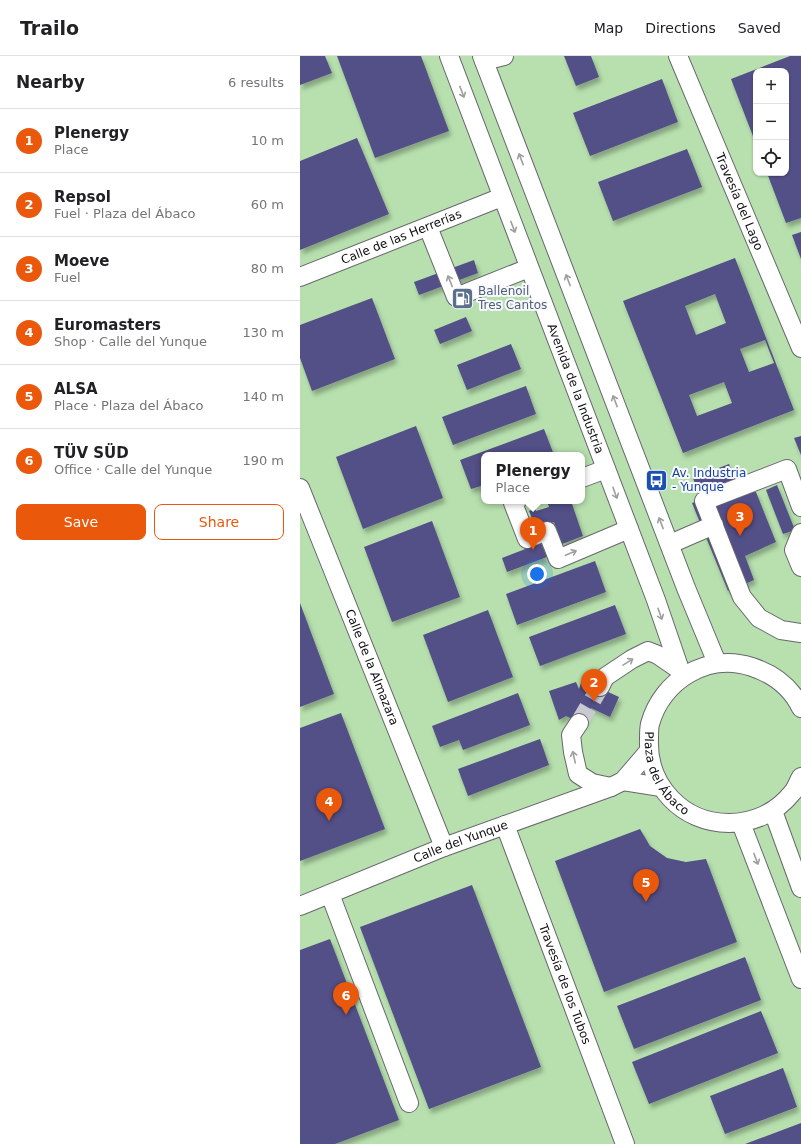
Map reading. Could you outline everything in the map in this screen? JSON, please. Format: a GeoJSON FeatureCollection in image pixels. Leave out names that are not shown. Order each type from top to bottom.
{"type":"FeatureCollection","features":[{"type":"Feature","properties":{"kind":"street","name":"Avenida de la Industria"},"geometry":{"type":"LineString","coordinates":[[449,56],[656,600],[680,674]]}},
{"type":"Feature","properties":{"kind":"street"},"geometry":{"type":"LineString","coordinates":[[504,56],[483,59],[717,663]]}},
{"type":"Feature","properties":{"kind":"street","name":"Travesía del Lago"},"geometry":{"type":"LineString","coordinates":[[678,56],[801,348]]}},
{"type":"Feature","properties":{"kind":"street","name":"Calle de las Herrerías"},"geometry":{"type":"LineString","coordinates":[[300,277],[502,197]]}},
{"type":"Feature","properties":{"kind":"street"},"geometry":{"type":"LineString","coordinates":[[428,227],[456,297],[529,268]]}},
{"type":"Feature","properties":{"kind":"street"},"geometry":{"type":"LineString","coordinates":[[585,477],[606,469]]}},
{"type":"Feature","properties":{"kind":"street"},"geometry":{"type":"LineString","coordinates":[[801,507],[787,469],[704,500],[742,597],[759,618],[780,630],[801,633]]}},
{"type":"Feature","properties":{"kind":"street","name":"Calle de la Almazara"},"geometry":{"type":"LineString","coordinates":[[300,488],[444,847]]}},
{"type":"Feature","properties":{"kind":"street"},"geometry":{"type":"LineString","coordinates":[[513,504],[527,539],[552,530],[558,559],[628,529]]}},
{"type":"Feature","properties":{"kind":"street"},"geometry":{"type":"LineString","coordinates":[[670,544],[714,525]]}},
{"type":"Feature","properties":{"kind":"street"},"geometry":{"type":"LineString","coordinates":[[801,533],[794,550],[801,567]]}},
{"type":"Feature","properties":{"kind":"street"},"geometry":{"type":"LineString","coordinates":[[600,687],[605,677],[648,651],[658,654],[680,674]]}},
{"type":"Feature","properties":{"kind":"street","name":"Plaza del Ábaco"},"geometry":{"type":"LineString","coordinates":[[801,708],[797,700],[794,686],[766,672],[742,664],[717,663],[697,668],[680,674],[661,699],[650,724],[648,752],[653,770],[661,787],[676,804],[696,817],[718,823],[741,823],[758,818],[773,811],[793,793],[801,777]]}},
{"type":"Feature","properties":{"kind":"street"},"geometry":{"type":"LineString","coordinates":[[579,723],[571,735],[573,752],[578,774],[592,783],[617,784],[648,752]]}},
{"type":"Feature","properties":{"kind":"street","name":"Calle del Yunque"},"geometry":{"type":"LineString","coordinates":[[300,906],[444,847],[617,784],[661,787]]}},
{"type":"Feature","properties":{"kind":"street"},"geometry":{"type":"LineString","coordinates":[[773,811],[801,888]]}},
{"type":"Feature","properties":{"kind":"street"},"geometry":{"type":"LineString","coordinates":[[741,823],[801,979]]}},
{"type":"Feature","properties":{"kind":"street","name":"Travesía de los Tubos"},"geometry":{"type":"LineString","coordinates":[[505,825],[625,1144]]}},
{"type":"Feature","properties":{"kind":"street"},"geometry":{"type":"LineString","coordinates":[[330,894],[409,1103]]}},
{"type":"Feature","properties":{"kind":"green space"},"geometry":{"type":"Polygon","coordinates":[[[300,56],[801,56],[801,1144],[300,1144],[300,56]]]}},
{"type":"Feature","properties":{"kind":"building"},"geometry":{"type":"Polygon","coordinates":[[[300,56],[325,56],[332,73],[300,85],[300,56]]]}},
{"type":"Feature","properties":{"kind":"building"},"geometry":{"type":"Polygon","coordinates":[[[337,56],[421,56],[449,131],[375,158],[337,56]]]}},
{"type":"Feature","properties":{"kind":"building"},"geometry":{"type":"Polygon","coordinates":[[[564,56],[591,56],[599,77],[576,86],[564,56]]]}},
{"type":"Feature","properties":{"kind":"building"},"geometry":{"type":"Polygon","coordinates":[[[790,56],[801,56],[801,218],[786,223],[768,176],[789,176],[789,68],[759,68],[790,56]]]}},
{"type":"Feature","properties":{"kind":"building"},"geometry":{"type":"Polygon","coordinates":[[[753,70],[753,136],[731,79],[753,70]]]}},
{"type":"Feature","properties":{"kind":"building"},"geometry":{"type":"Polygon","coordinates":[[[662,79],[678,122],[590,156],[573,113],[662,79]]]}},
{"type":"Feature","properties":{"kind":"building"},"geometry":{"type":"Polygon","coordinates":[[[357,138],[389,214],[300,250],[300,161],[357,138]]]}},
{"type":"Feature","properties":{"kind":"building"},"geometry":{"type":"Polygon","coordinates":[[[687,149],[702,187],[613,221],[598,182],[687,149]]]}},
{"type":"Feature","properties":{"kind":"building"},"geometry":{"type":"Polygon","coordinates":[[[801,232],[801,259],[792,235],[801,232]]]}},
{"type":"Feature","properties":{"kind":"building"},"geometry":{"type":"Polygon","coordinates":[[[735,258],[794,410],[683,453],[623,301],[735,258]],[[715,294],[685,306],[696,335],[726,323],[715,294]],[[765,340],[740,349],[749,372],[774,363],[765,340]],[[724,382],[689,395],[697,416],[732,403],[724,382]]]}},
{"type":"Feature","properties":{"kind":"building"},"geometry":{"type":"Polygon","coordinates":[[[474,260],[478,273],[419,295],[414,282],[474,260]]]}},
{"type":"Feature","properties":{"kind":"building"},"geometry":{"type":"Polygon","coordinates":[[[372,298],[395,359],[312,391],[300,358],[300,325],[372,298]]]}},
{"type":"Feature","properties":{"kind":"building"},"geometry":{"type":"Polygon","coordinates":[[[466,317],[472,331],[440,344],[434,330],[466,317]]]}},
{"type":"Feature","properties":{"kind":"building"},"geometry":{"type":"Polygon","coordinates":[[[511,344],[521,369],[467,390],[457,365],[511,344]]]}},
{"type":"Feature","properties":{"kind":"building"},"geometry":{"type":"Polygon","coordinates":[[[526,386],[536,414],[453,445],[442,417],[526,386]]]}},
{"type":"Feature","properties":{"kind":"building"},"geometry":{"type":"Polygon","coordinates":[[[416,426],[443,498],[363,529],[336,457],[416,426]]]}},
{"type":"Feature","properties":{"kind":"building"},"geometry":{"type":"Polygon","coordinates":[[[544,429],[553,452],[482,452],[544,429]]]}},
{"type":"Feature","properties":{"kind":"building"},"geometry":{"type":"Polygon","coordinates":[[[801,436],[801,455],[794,438],[801,436]]]}},
{"type":"Feature","properties":{"kind":"building"},"geometry":{"type":"Polygon","coordinates":[[[481,452],[481,486],[471,489],[460,460],[481,452]]]}},
{"type":"Feature","properties":{"kind":"building"},"geometry":{"type":"Polygon","coordinates":[[[729,464],[735,479],[698,492],[693,478],[729,464]]]}},
{"type":"Feature","properties":{"kind":"building"},"geometry":{"type":"Polygon","coordinates":[[[777,485],[795,530],[783,534],[766,490],[777,485]]]}},
{"type":"Feature","properties":{"kind":"building"},"geometry":{"type":"Polygon","coordinates":[[[720,492],[736,494],[756,492],[776,542],[745,556],[754,580],[728,591],[692,503],[720,492]]]}},
{"type":"Feature","properties":{"kind":"building"},"geometry":{"type":"Polygon","coordinates":[[[548,504],[572,504],[583,536],[562,544],[554,522],[536,528],[529,511],[535,508],[536,511],[549,507],[548,504]]]}},
{"type":"Feature","properties":{"kind":"building"},"geometry":{"type":"Polygon","coordinates":[[[432,521],[460,597],[392,622],[364,547],[432,521]]]}},
{"type":"Feature","properties":{"kind":"building"},"geometry":{"type":"Polygon","coordinates":[[[541,543],[547,557],[507,572],[502,558],[541,543]]]}},
{"type":"Feature","properties":{"kind":"building"},"geometry":{"type":"Polygon","coordinates":[[[595,561],[606,592],[517,625],[506,594],[595,561]]]}},
{"type":"Feature","properties":{"kind":"building"},"geometry":{"type":"Polygon","coordinates":[[[300,603],[334,694],[300,707],[300,603]]]}},
{"type":"Feature","properties":{"kind":"building"},"geometry":{"type":"Polygon","coordinates":[[[615,605],[626,634],[540,666],[529,637],[615,605]]]}},
{"type":"Feature","properties":{"kind":"building"},"geometry":{"type":"Polygon","coordinates":[[[488,610],[513,677],[448,702],[423,635],[488,610]]]}},
{"type":"Feature","properties":{"kind":"building"},"geometry":{"type":"Polygon","coordinates":[[[582,680],[619,697],[610,717],[591,708],[583,724],[566,716],[559,720],[549,691],[576,682],[579,689],[582,680]]]}},
{"type":"Feature","properties":{"kind":"building"},"geometry":{"type":"Polygon","coordinates":[[[518,693],[530,725],[463,750],[459,740],[440,747],[432,726],[518,693]]]}},
{"type":"Feature","properties":{"kind":"building"},"geometry":{"type":"Polygon","coordinates":[[[341,713],[385,829],[300,861],[300,728],[341,713]]]}},
{"type":"Feature","properties":{"kind":"building"},"geometry":{"type":"Polygon","coordinates":[[[540,739],[549,765],[468,796],[458,769],[540,739]]]}},
{"type":"Feature","properties":{"kind":"building"},"geometry":{"type":"Polygon","coordinates":[[[640,829],[650,846],[667,858],[686,862],[706,859],[737,942],[604,992],[555,861],[640,829]]]}},
{"type":"Feature","properties":{"kind":"building"},"geometry":{"type":"Polygon","coordinates":[[[472,885],[541,1067],[429,1109],[360,927],[472,885]]]}},
{"type":"Feature","properties":{"kind":"building"},"geometry":{"type":"Polygon","coordinates":[[[330,939],[399,1120],[335,1144],[300,1144],[300,950],[330,939]]]}},
{"type":"Feature","properties":{"kind":"building"},"geometry":{"type":"Polygon","coordinates":[[[745,957],[761,1000],[634,1049],[617,1006],[745,957]]]}},
{"type":"Feature","properties":{"kind":"building"},"geometry":{"type":"Polygon","coordinates":[[[761,1011],[778,1053],[649,1104],[632,1062],[761,1011]]]}},
{"type":"Feature","properties":{"kind":"building"},"geometry":{"type":"Polygon","coordinates":[[[783,1068],[797,1107],[725,1134],[710,1096],[783,1068]]]}},
{"type":"Feature","properties":{"kind":"building"},"geometry":{"type":"Polygon","coordinates":[[[801,1123],[801,1144],[745,1144],[801,1123]]]}},
{"type":"Feature","properties":{"kind":"tunnel"},"geometry":{"type":"LineString","coordinates":[[579,723],[600,687]]}},
{"type":"Feature","properties":{"kind":"place","name":"Ballenoil Tres Cantos"},"geometry":{"type":"Point","coordinates":[462,298]}},
{"type":"Feature","properties":{"kind":"place","name":"Av. Industria - Yunque"},"geometry":{"type":"Point","coordinates":[656,480]}},
{"type":"Feature","properties":{"kind":"place","name":"Moeve"},"geometry":{"type":"Point","coordinates":[740,536]}},
{"type":"Feature","properties":{"kind":"place","name":"Plenergy"},"geometry":{"type":"Point","coordinates":[533,550]}},
{"type":"Feature","properties":{"kind":"place","name":"Repsol"},"geometry":{"type":"Point","coordinates":[594,702]}},
{"type":"Feature","properties":{"kind":"place","name":"Euromasters"},"geometry":{"type":"Point","coordinates":[329,821]}},
{"type":"Feature","properties":{"kind":"place","name":"ALSA"},"geometry":{"type":"Point","coordinates":[646,902]}},
{"type":"Feature","properties":{"kind":"place","name":"TÜV SÜD"},"geometry":{"type":"Point","coordinates":[346,1015]}}]}
